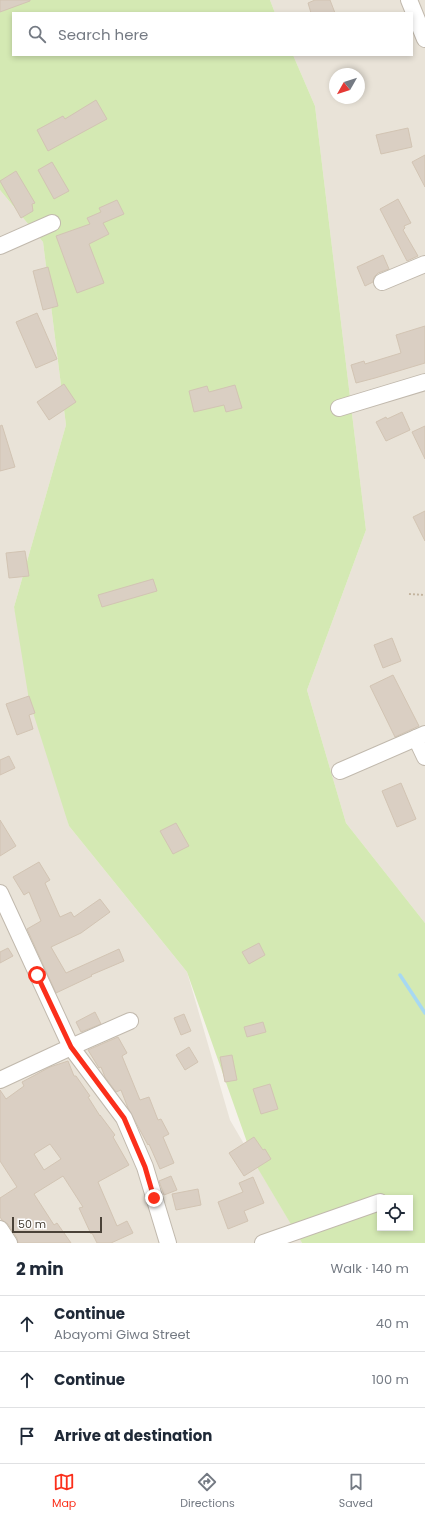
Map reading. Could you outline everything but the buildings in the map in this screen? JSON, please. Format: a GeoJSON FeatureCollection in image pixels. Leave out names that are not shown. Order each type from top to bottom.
{"type":"FeatureCollection","features":[{"type":"Feature","properties":{"kind":"street"},"geometry":{"type":"LineString","coordinates":[[409,0],[425,39]]}},
{"type":"Feature","properties":{"kind":"street"},"geometry":{"type":"LineString","coordinates":[[0,246],[52,223]]}},
{"type":"Feature","properties":{"kind":"street"},"geometry":{"type":"LineString","coordinates":[[382,282],[425,264]]}},
{"type":"Feature","properties":{"kind":"street"},"geometry":{"type":"LineString","coordinates":[[339,408],[425,382]]}},
{"type":"Feature","properties":{"kind":"street"},"geometry":{"type":"LineString","coordinates":[[340,772],[420,736],[425,757]]}},
{"type":"Feature","properties":{"kind":"street"},"geometry":{"type":"LineString","coordinates":[[0,893],[71,1047],[124,1118],[145,1167],[168,1243]]}},
{"type":"Feature","properties":{"kind":"street"},"geometry":{"type":"LineString","coordinates":[[0,1080],[130,1021]]}},
{"type":"Feature","properties":{"kind":"street"},"geometry":{"type":"LineString","coordinates":[[263,1243],[377,1203]]}},
{"type":"Feature","properties":{"kind":"street"},"geometry":{"type":"LineString","coordinates":[[0,1228],[9,1243]]}},
{"type":"Feature","properties":{"kind":"path"},"geometry":{"type":"LineString","coordinates":[[409,594],[425,595]]}},
{"type":"Feature","properties":{"kind":"shaded area"},"geometry":{"type":"Polygon","coordinates":[[[270,0],[425,0],[425,923],[346,823],[307,690],[366,530],[315,106],[293,56],[413,56],[413,12],[275,12],[270,0]]]}},
{"type":"Feature","properties":{"kind":"shaded area"},"geometry":{"type":"Polygon","coordinates":[[[0,190],[43,242],[66,425],[14,607],[69,826],[187,972],[230,1120],[302,1243],[0,1243],[0,190]]]}},
{"type":"Feature","properties":{"kind":"green space"},"geometry":{"type":"Polygon","coordinates":[[[0,0],[270,0],[275,12],[12,12],[12,56],[293,56],[315,106],[366,530],[307,690],[346,823],[425,923],[425,1243],[302,1243],[254,1162],[187,972],[69,826],[29,700],[14,607],[66,425],[43,242],[0,190],[0,0]]]}},
{"type":"Feature","properties":{"kind":"waterway"},"geometry":{"type":"LineString","coordinates":[[400,975],[425,1013]]}},
{"type":"Feature","properties":{"kind":"route"},"geometry":{"type":"LineString","coordinates":[[37,975],[71,1047],[124,1118],[145,1167],[154,1198]]}}]}
